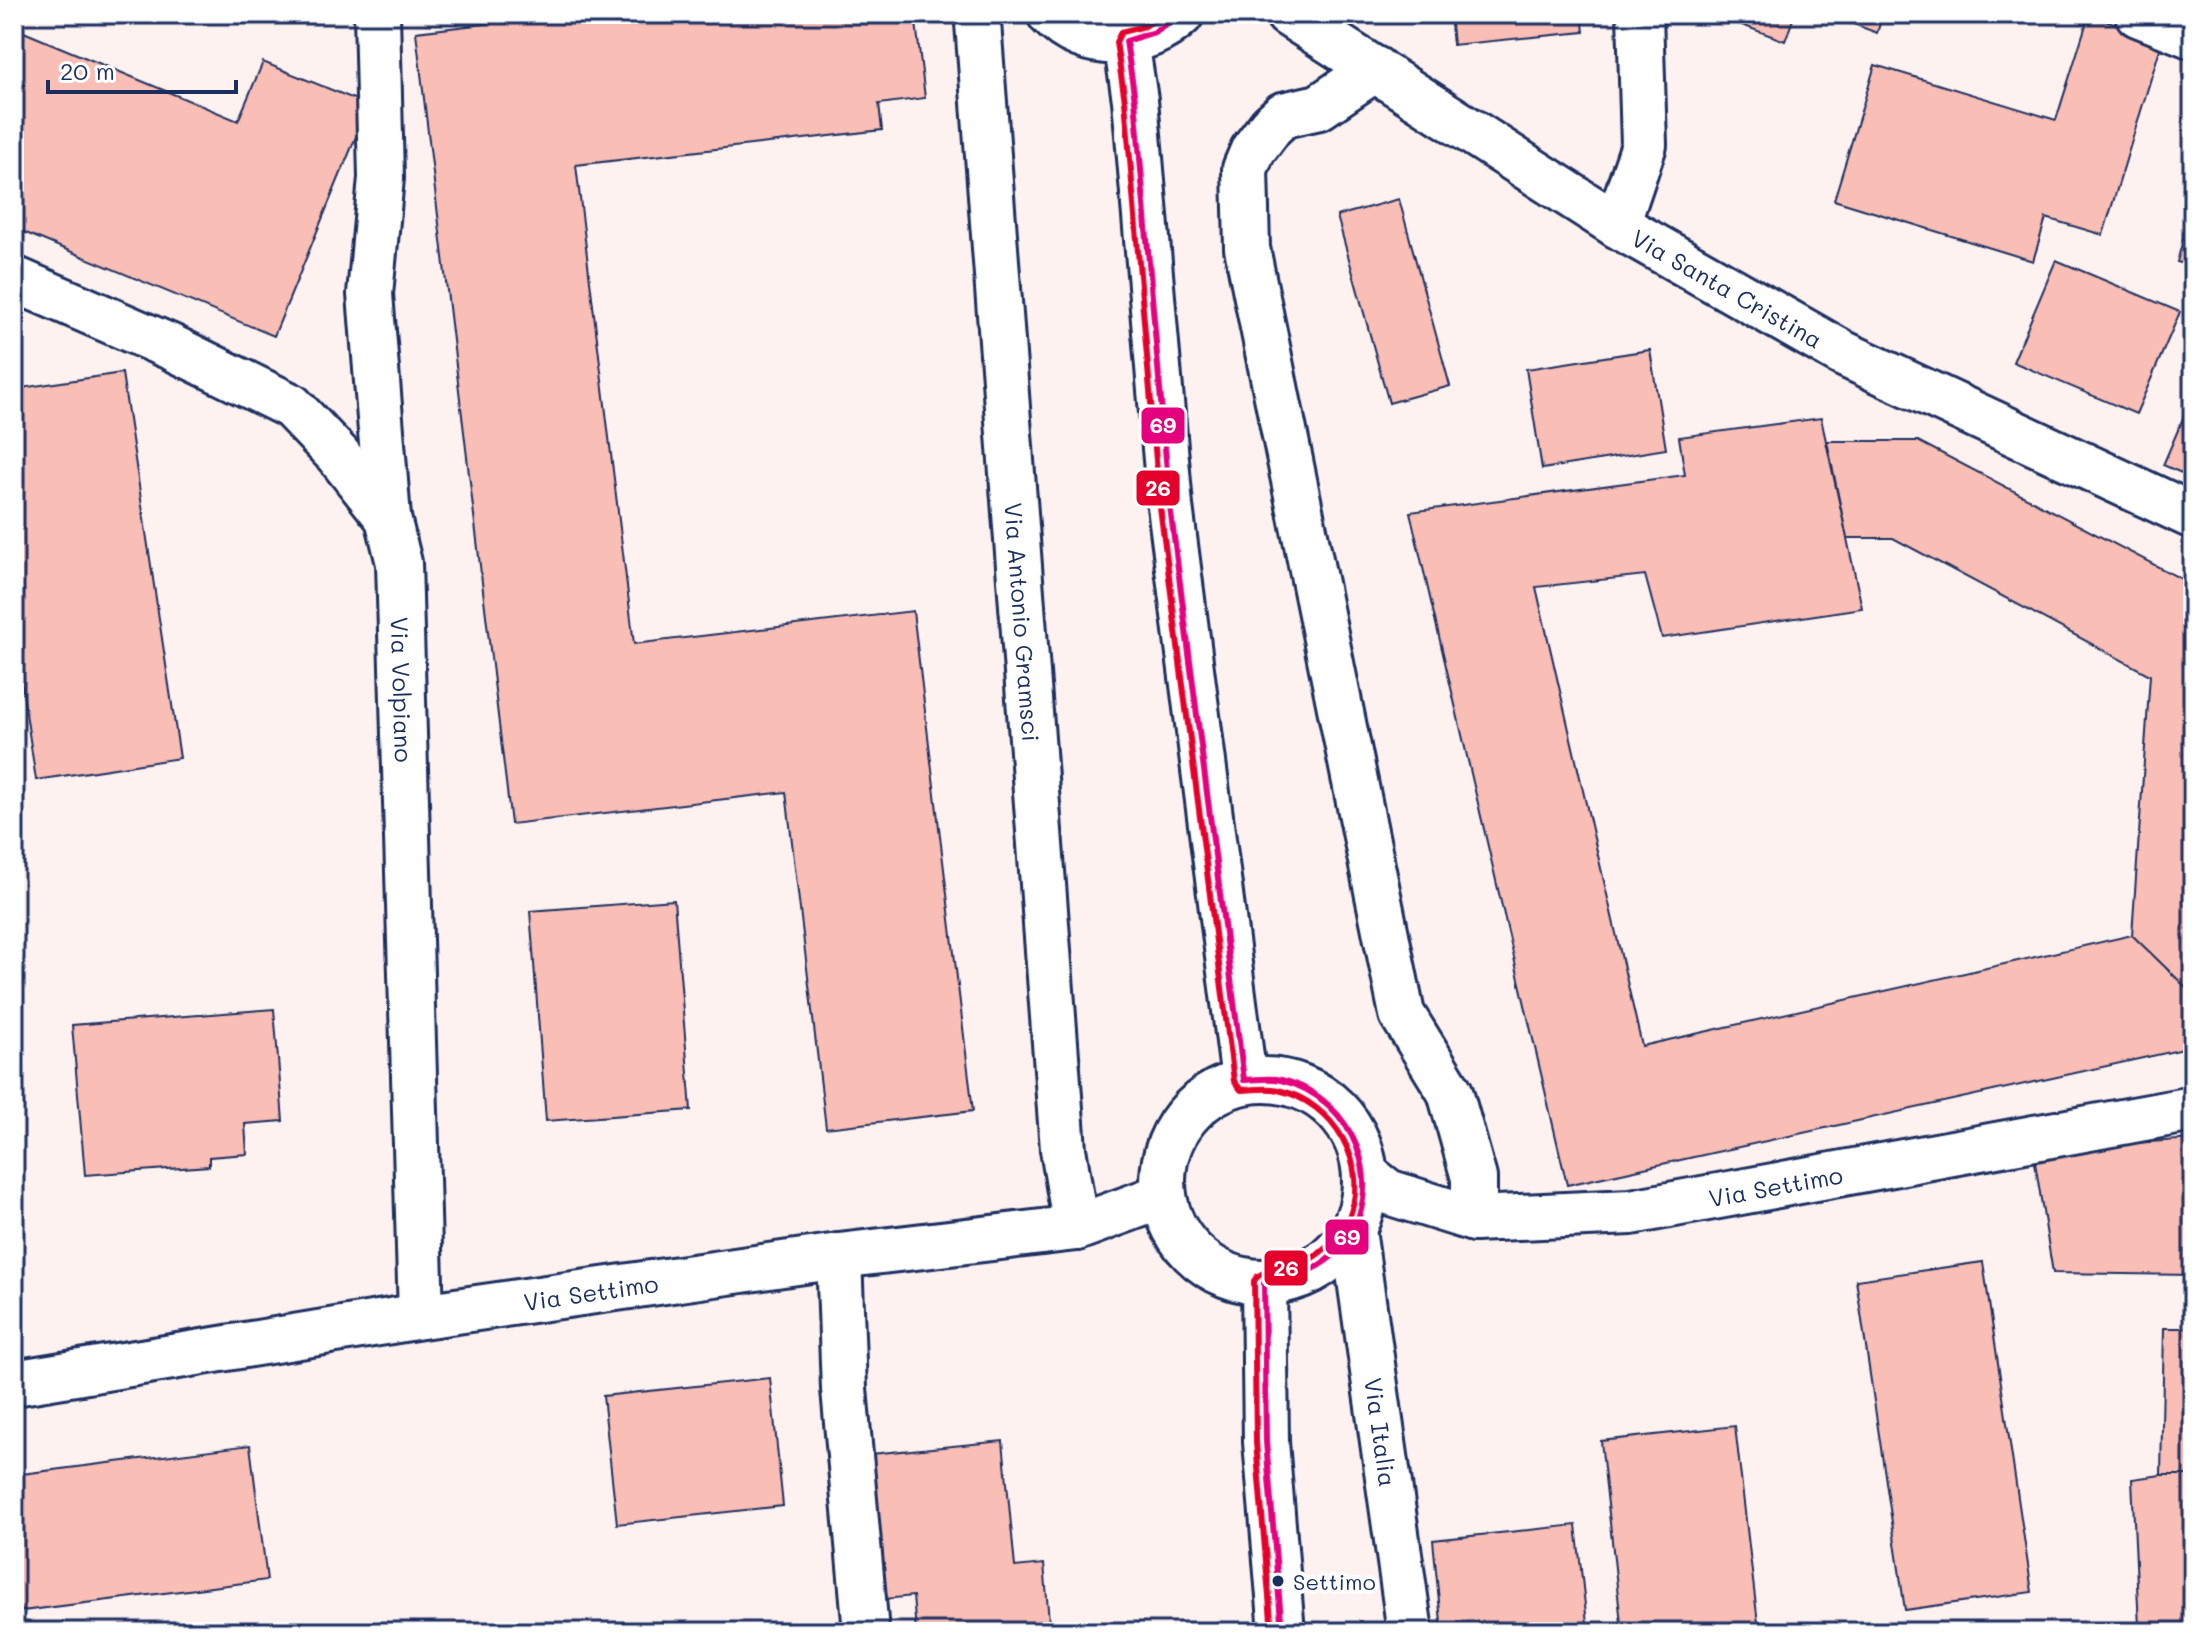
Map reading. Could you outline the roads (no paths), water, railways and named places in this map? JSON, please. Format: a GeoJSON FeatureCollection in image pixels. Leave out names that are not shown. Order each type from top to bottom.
{"type":"FeatureCollection","features":[{"type":"Feature","properties":{"kind":"street"},"geometry":{"type":"LineString","coordinates":[[377,14],[381,178],[370,294],[388,518]]}},
{"type":"Feature","properties":{"kind":"street","name":"Via Antonio Gramsci"},"geometry":{"type":"LineString","coordinates":[[980,14],[978,23],[1063,1149],[1076,1228]]}},
{"type":"Feature","properties":{"kind":"street"},"geometry":{"type":"LineString","coordinates":[[1050,14],[1075,33],[1100,41],[1126,41],[1149,36],[1171,24],[1181,14]]}},
{"type":"Feature","properties":{"kind":"street","name":"Via Santa Cristina"},"geometry":{"type":"LineString","coordinates":[[1288,14],[1617,225],[1844,354],[2193,516]]}},
{"type":"Feature","properties":{"kind":"street"},"geometry":{"type":"LineString","coordinates":[[1617,225],[1644,145],[1640,14]]}},
{"type":"Feature","properties":{"kind":"street"},"geometry":{"type":"LineString","coordinates":[[2138,14],[2193,36]]}},
{"type":"Feature","properties":{"kind":"street"},"geometry":{"type":"LineString","coordinates":[[1126,41],[1135,100],[1170,506],[1244,1080]]}},
{"type":"Feature","properties":{"kind":"street"},"geometry":{"type":"LineString","coordinates":[[1375,69],[1319,107],[1283,115],[1253,150],[1245,169],[1247,248],[1402,1014],[1450,1092],[1474,1178],[1474,1219]]}},
{"type":"Feature","properties":{"kind":"street","name":"Via Volpiano"},"geometry":{"type":"LineString","coordinates":[[14,279],[171,347],[291,406],[338,455],[388,518],[399,563],[421,1316]]}},
{"type":"Feature","properties":{"kind":"street"},"geometry":{"type":"LineString","coordinates":[[1244,1080],[1279,1080],[1312,1091],[1339,1112],[1358,1141],[1366,1175],[1364,1204],[1353,1230],[1336,1253],[1313,1270],[1289,1279],[1264,1283],[1236,1279],[1209,1267],[1188,1248],[1171,1224],[1163,1196],[1162,1165],[1172,1135],[1190,1110],[1215,1091],[1244,1080]]}},
{"type":"Feature","properties":{"kind":"street","name":"Via Settimo"},"geometry":{"type":"LineString","coordinates":[[1366,1175],[1388,1192],[1474,1219],[1631,1212],[2193,1109]]}},
{"type":"Feature","properties":{"kind":"street","name":"Via Settimo"},"geometry":{"type":"LineString","coordinates":[[14,1383],[421,1316],[839,1256],[1076,1228],[1163,1196]]}},
{"type":"Feature","properties":{"kind":"street","name":"Via Italia"},"geometry":{"type":"LineString","coordinates":[[1353,1230],[1410,1632]]}},
{"type":"Feature","properties":{"kind":"street"},"geometry":{"type":"LineString","coordinates":[[839,1256],[844,1389],[866,1632]]}},
{"type":"Feature","properties":{"kind":"street"},"geometry":{"type":"LineString","coordinates":[[1264,1283],[1266,1442],[1282,1632]]}},
{"type":"Feature","properties":{"kind":"place","name":"Settimo"},"geometry":{"type":"Point","coordinates":[1278,1581]}}]}
